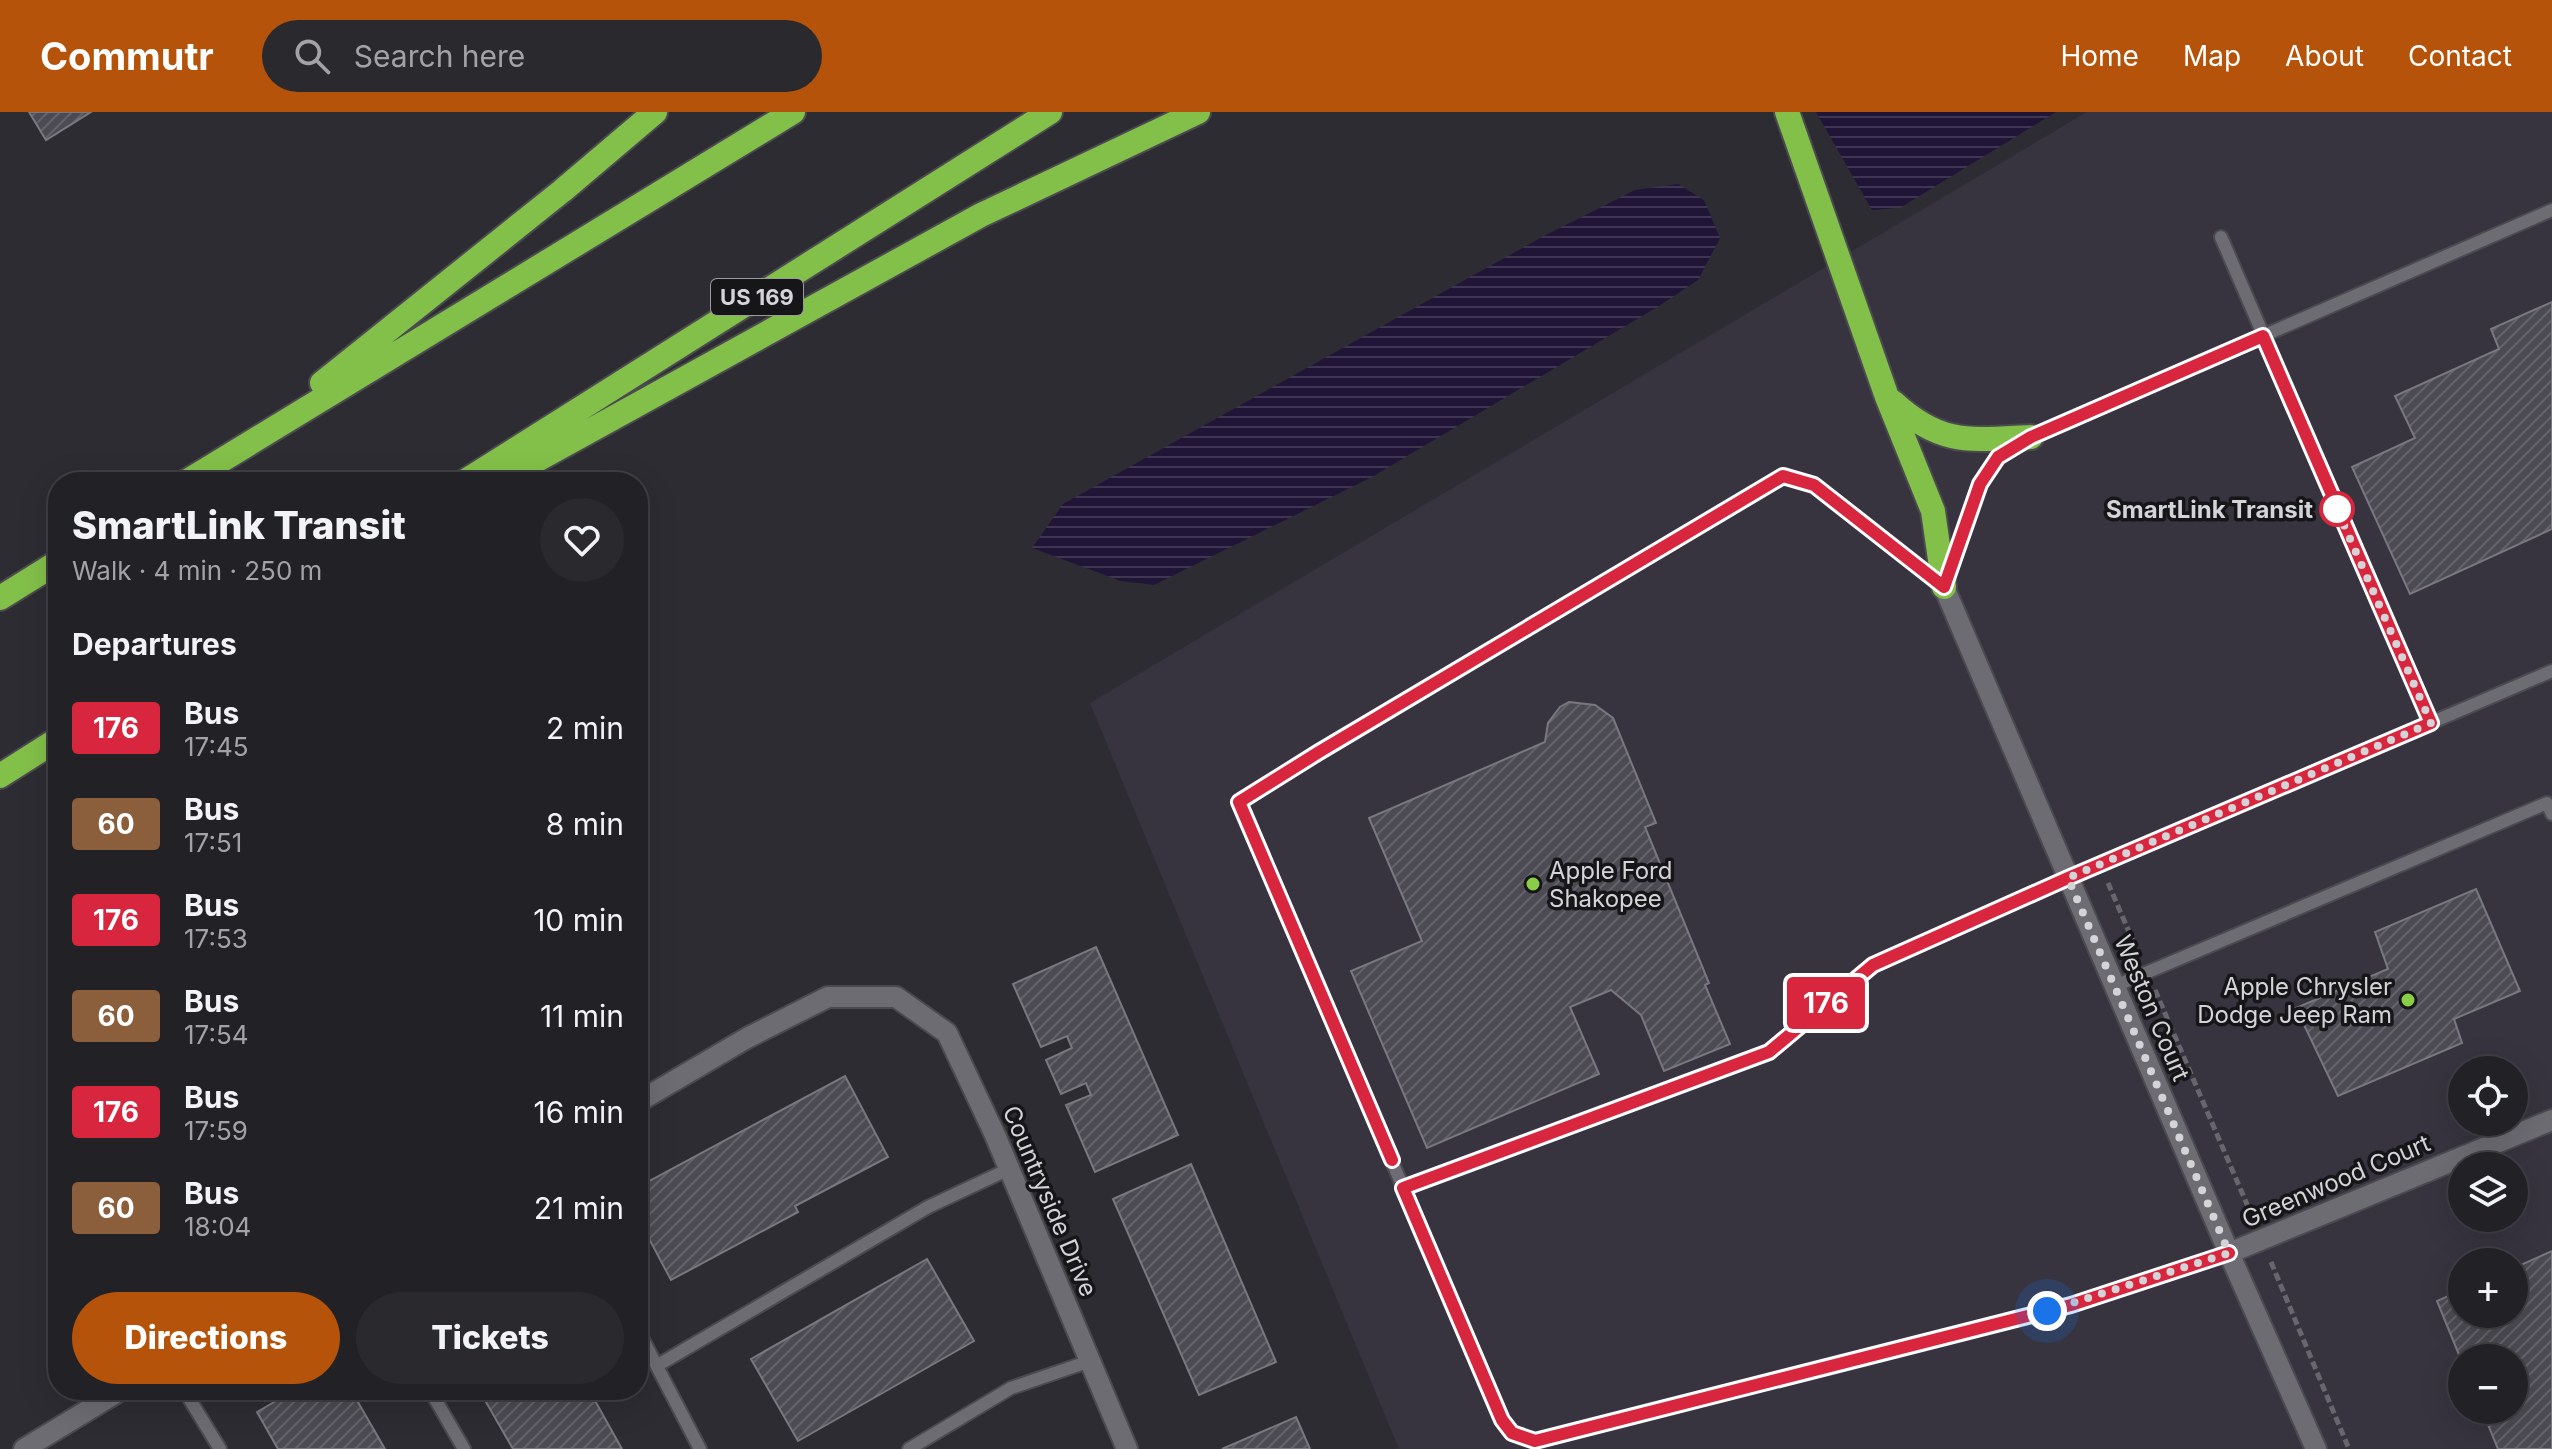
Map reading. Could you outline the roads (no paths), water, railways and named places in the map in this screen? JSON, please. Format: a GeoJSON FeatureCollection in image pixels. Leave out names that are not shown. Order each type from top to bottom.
{"type":"FeatureCollection","features":[{"type":"Feature","properties":{"kind":"highway"},"geometry":{"type":"LineString","coordinates":[[243,446],[562,191],[655,112]]}},
{"type":"Feature","properties":{"kind":"highway"},"geometry":{"type":"LineString","coordinates":[[202,472],[793,112]]}},
{"type":"Feature","properties":{"kind":"highway","name":"US 169"},"geometry":{"type":"LineString","coordinates":[[480,472],[1050,112]]}},
{"type":"Feature","properties":{"kind":"highway"},"geometry":{"type":"LineString","coordinates":[[515,472],[981,215],[1198,112]]}},
{"type":"Feature","properties":{"kind":"highway"},"geometry":{"type":"LineString","coordinates":[[1787,112],[1887,397],[1933,511],[1944,587]]}},
{"type":"Feature","properties":{"kind":"highway"},"geometry":{"type":"LineString","coordinates":[[1887,397],[1915,422],[1941,434],[1971,440],[2031,437]]}},
{"type":"Feature","properties":{"kind":"highway"},"geometry":{"type":"LineString","coordinates":[[0,598],[48,568]]}},
{"type":"Feature","properties":{"kind":"highway"},"geometry":{"type":"LineString","coordinates":[[0,776],[48,745]]}},
{"type":"Feature","properties":{"kind":"street","name":"Weston Court"},"geometry":{"type":"LineString","coordinates":[[1944,587],[2316,1449]]}},
{"type":"Feature","properties":{"kind":"street","name":"Countryside Drive"},"geometry":{"type":"LineString","coordinates":[[648,1096],[747,1038],[828,997],[896,997],[947,1033],[1009,1169],[1127,1449]]}},
{"type":"Feature","properties":{"kind":"street","name":"Greenwood Court"},"geometry":{"type":"LineString","coordinates":[[2229,1253],[2552,1120]]}},
{"type":"Feature","properties":{"kind":"street"},"geometry":{"type":"LineString","coordinates":[[24,1449],[105,1400]]}},
{"type":"Feature","properties":{"kind":"lane"},"geometry":{"type":"LineString","coordinates":[[2229,1253],[2071,1305],[1535,1441],[1512,1433],[1502,1420],[1239,802],[1783,476],[1814,485],[1944,587],[1980,484],[1998,457],[2031,437],[2552,210]]}},
{"type":"Feature","properties":{"kind":"lane"},"geometry":{"type":"LineString","coordinates":[[2221,237],[2431,723]]}},
{"type":"Feature","properties":{"kind":"lane"},"geometry":{"type":"LineString","coordinates":[[1403,1188],[1769,1052],[1873,965],[2100,864],[2552,671]]}},
{"type":"Feature","properties":{"kind":"lane"},"geometry":{"type":"LineString","coordinates":[[2115,986],[2547,803],[2552,814]]}},
{"type":"Feature","properties":{"kind":"lane"},"geometry":{"type":"LineString","coordinates":[[658,1365],[928,1207],[1009,1169]]}},
{"type":"Feature","properties":{"kind":"lane"},"geometry":{"type":"LineString","coordinates":[[648,1348],[700,1449]]}},
{"type":"Feature","properties":{"kind":"lane"},"geometry":{"type":"LineString","coordinates":[[909,1449],[1011,1388],[1090,1361]]}},
{"type":"Feature","properties":{"kind":"lane"},"geometry":{"type":"LineString","coordinates":[[190,1400],[220,1449]]}},
{"type":"Feature","properties":{"kind":"lane"},"geometry":{"type":"LineString","coordinates":[[436,1400],[464,1449]]}},
{"type":"Feature","properties":{"kind":"place","name":"SmartLink Transit"},"geometry":{"type":"Point","coordinates":[2337,509]}},
{"type":"Feature","properties":{"kind":"place","name":"Apple Ford Shakopee"},"geometry":{"type":"Point","coordinates":[1533,884]}},
{"type":"Feature","properties":{"kind":"place","name":"Apple Chrysler Dodge Jeep Ram"},"geometry":{"type":"Point","coordinates":[2408,1000]}}]}
